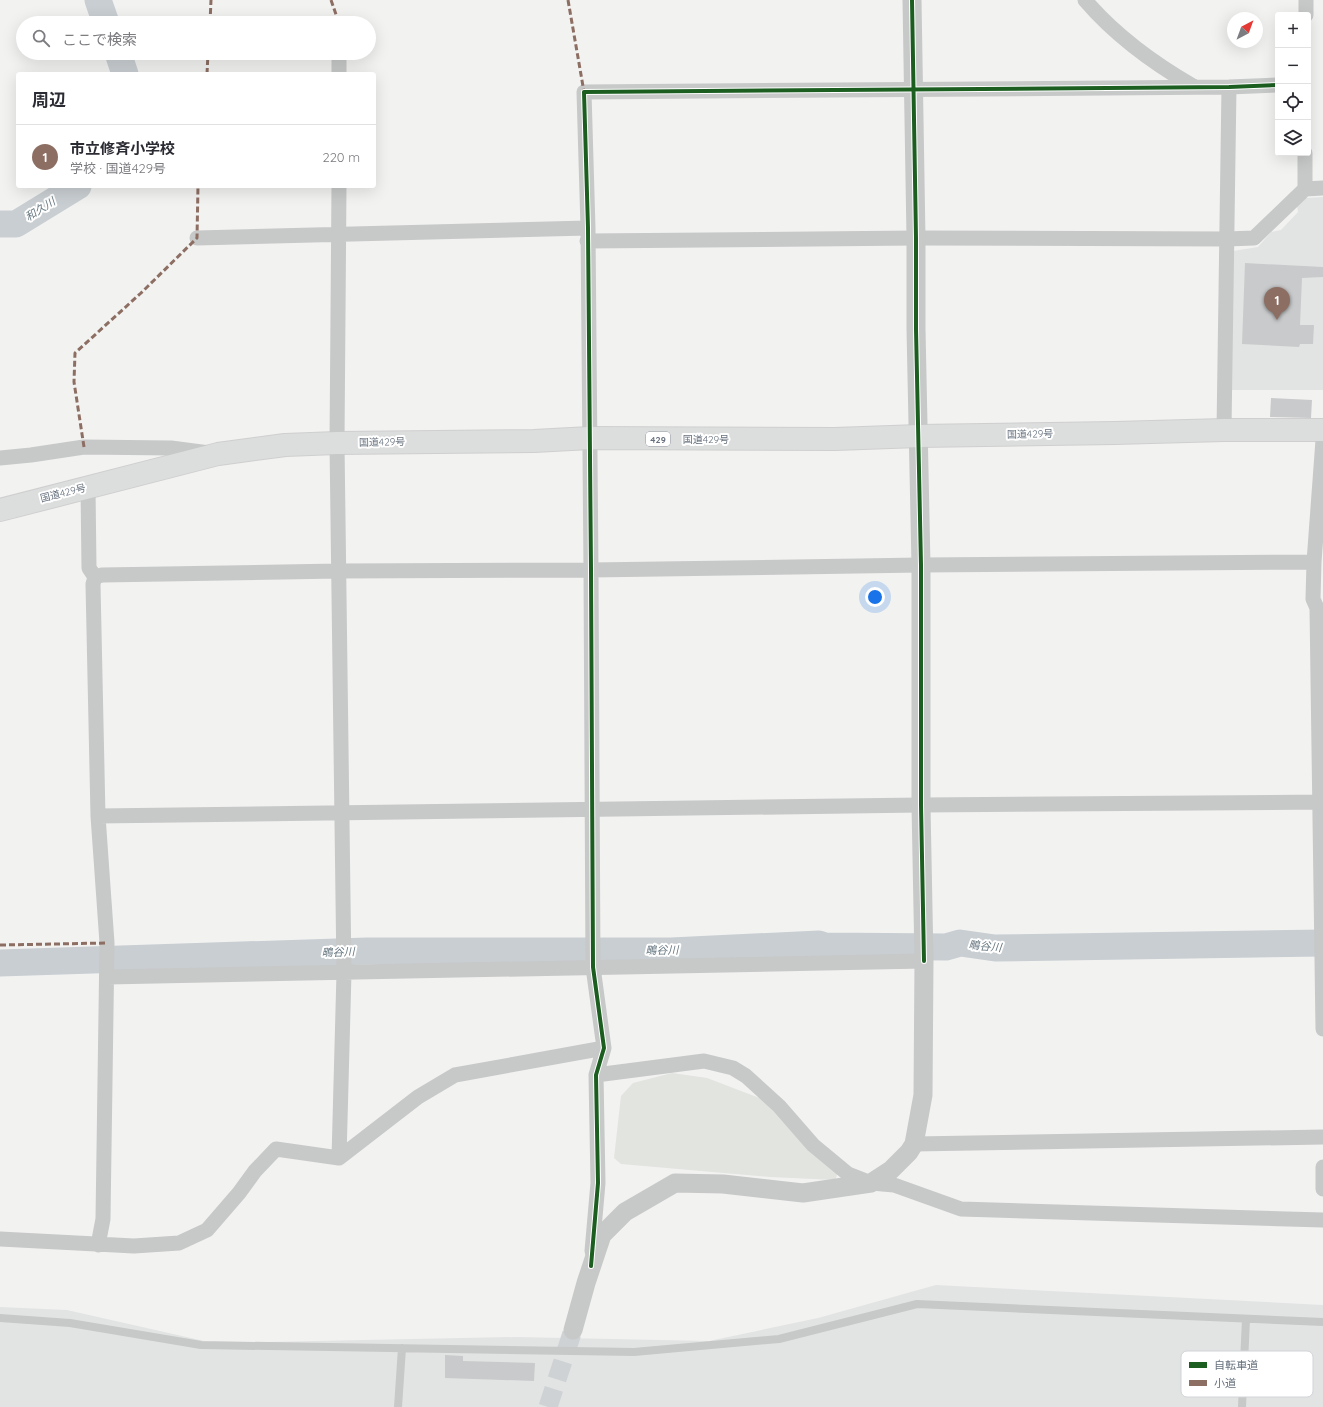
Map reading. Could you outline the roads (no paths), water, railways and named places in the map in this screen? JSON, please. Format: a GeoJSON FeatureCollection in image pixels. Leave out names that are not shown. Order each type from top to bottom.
{"type":"FeatureCollection","features":[{"type":"Feature","properties":{"kind":"highway","name":"国道429号"},"geometry":{"type":"LineString","coordinates":[[0,510],[218,454],[285,446],[337,443],[534,441],[590,438],[835,439],[1224,430],[1323,430]]}},
{"type":"Feature","properties":{"kind":"street"},"geometry":{"type":"LineString","coordinates":[[871,1183],[891,1170],[909,1152],[914,1144],[923,1095],[924,960],[921,805],[921,565],[916,329],[912,0]]}},
{"type":"Feature","properties":{"kind":"street"},"geometry":{"type":"LineString","coordinates":[[1085,0],[1096,14],[1144,55],[1170,73],[1194,86]]}},
{"type":"Feature","properties":{"kind":"street"},"geometry":{"type":"LineString","coordinates":[[1306,0],[1306,12]]}},
{"type":"Feature","properties":{"kind":"street"},"geometry":{"type":"LineString","coordinates":[[339,60],[339,72]]}},
{"type":"Feature","properties":{"kind":"street"},"geometry":{"type":"LineString","coordinates":[[591,1266],[598,1183],[596,1075],[604,1048],[593,967],[590,438],[584,92],[1194,86],[1229,87],[1275,85]]}},
{"type":"Feature","properties":{"kind":"street"},"geometry":{"type":"LineString","coordinates":[[1224,430],[1229,87]]}},
{"type":"Feature","properties":{"kind":"street"},"geometry":{"type":"LineString","coordinates":[[1305,156],[1305,189]]}},
{"type":"Feature","properties":{"kind":"street"},"geometry":{"type":"LineString","coordinates":[[339,188],[337,443],[344,973],[339,1158]]}},
{"type":"Feature","properties":{"kind":"street"},"geometry":{"type":"LineString","coordinates":[[197,238],[339,235],[587,234],[916,238],[1254,238],[1305,189],[1323,188]]}},
{"type":"Feature","properties":{"kind":"street"},"geometry":{"type":"LineString","coordinates":[[1323,440],[1314,562],[1318,600],[1316,608],[1321,802],[1323,1029]]}},
{"type":"Feature","properties":{"kind":"street"},"geometry":{"type":"LineString","coordinates":[[0,458],[84,447],[171,448],[218,454]]}},
{"type":"Feature","properties":{"kind":"street"},"geometry":{"type":"LineString","coordinates":[[88,487],[89,568],[95,577],[93,584],[98,816],[107,943],[103,1218],[98,1245]]}},
{"type":"Feature","properties":{"kind":"street"},"geometry":{"type":"LineString","coordinates":[[95,577],[102,575],[339,571],[591,570],[921,565],[1314,562]]}},
{"type":"Feature","properties":{"kind":"street"},"geometry":{"type":"LineString","coordinates":[[98,816],[921,805],[1321,802]]}},
{"type":"Feature","properties":{"kind":"street"},"geometry":{"type":"LineString","coordinates":[[107,977],[924,960]]}},
{"type":"Feature","properties":{"kind":"street"},"geometry":{"type":"LineString","coordinates":[[0,1239],[134,1246],[179,1243],[206,1230],[276,1148],[339,1158],[418,1097],[455,1075],[604,1048]]}},
{"type":"Feature","properties":{"kind":"street"},"geometry":{"type":"LineString","coordinates":[[596,1075],[704,1061],[733,1068],[746,1076],[779,1106],[813,1145],[848,1174],[871,1183]]}},
{"type":"Feature","properties":{"kind":"street"},"geometry":{"type":"LineString","coordinates":[[914,1144],[1323,1137]]}},
{"type":"Feature","properties":{"kind":"street"},"geometry":{"type":"LineString","coordinates":[[1323,1167],[1323,1189]]}},
{"type":"Feature","properties":{"kind":"street"},"geometry":{"type":"LineString","coordinates":[[573,1330],[591,1266],[602,1235],[625,1212],[675,1183],[723,1184],[803,1193],[871,1183],[894,1185],[962,1210],[1323,1220]]}},
{"type":"Feature","properties":{"kind":"lane"},"geometry":{"type":"LineString","coordinates":[[0,1318],[70,1323],[201,1345],[634,1352],[779,1339],[917,1304],[1323,1322]]}},
{"type":"Feature","properties":{"kind":"lane"},"geometry":{"type":"LineString","coordinates":[[1245,1351],[1246,1319]]}},
{"type":"Feature","properties":{"kind":"lane"},"geometry":{"type":"LineString","coordinates":[[398,1407],[402,1348]]}},
{"type":"Feature","properties":{"kind":"lane"},"geometry":{"type":"LineString","coordinates":[[1242,1397],[1242,1407]]}},
{"type":"Feature","properties":{"kind":"waterway","name":"和久川"},"geometry":{"type":"LineString","coordinates":[[98,0],[104,16]]}},
{"type":"Feature","properties":{"kind":"waterway","name":"和久川"},"geometry":{"type":"LineString","coordinates":[[120,60],[124,72]]}},
{"type":"Feature","properties":{"kind":"waterway","name":"和久川"},"geometry":{"type":"LineString","coordinates":[[0,224],[16,224],[75,188]]}},
{"type":"Feature","properties":{"kind":"waterway","name":"鴫谷川"},"geometry":{"type":"LineString","coordinates":[[0,963],[367,951],[671,951],[819,944],[825,946],[946,947],[960,943],[995,948],[1323,943]]}},
{"type":"Feature","properties":{"kind":"tunnel"},"geometry":{"type":"LineString","coordinates":[[548,1407],[573,1330]]}},
{"type":"Feature","properties":{"kind":"place","name":"市立修斉小学校"},"geometry":{"type":"Point","coordinates":[1277,320]}}]}
